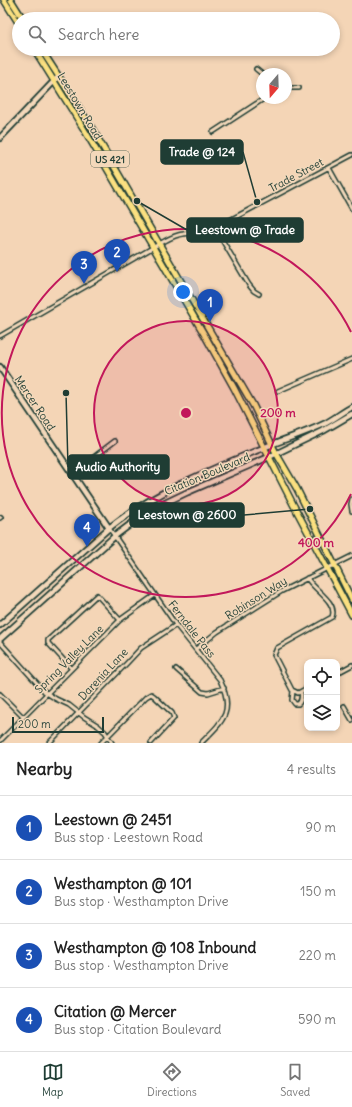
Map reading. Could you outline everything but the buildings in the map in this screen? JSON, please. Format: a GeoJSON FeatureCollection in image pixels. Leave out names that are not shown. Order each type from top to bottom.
{"type":"FeatureCollection","features":[{"type":"Feature","properties":{"kind":"main road"},"geometry":{"type":"LineString","coordinates":[[4,0],[15,12]]}},
{"type":"Feature","properties":{"kind":"main road"},"geometry":{"type":"LineString","coordinates":[[11,0],[15,12]]}},
{"type":"Feature","properties":{"kind":"main road","name":"Leestown Road"},"geometry":{"type":"LineString","coordinates":[[38,56],[153,247],[230,382],[352,615]]}},
{"type":"Feature","properties":{"kind":"main road","name":"Leestown Road"},"geometry":{"type":"LineString","coordinates":[[46,56],[90,125],[253,405],[276,453],[297,489],[352,600]]}},
{"type":"Feature","properties":{"kind":"main road"},"geometry":{"type":"LineString","coordinates":[[0,138],[59,76]]}},
{"type":"Feature","properties":{"kind":"main road","name":"Mercer Road"},"geometry":{"type":"LineString","coordinates":[[0,367],[109,528]]}},
{"type":"Feature","properties":{"kind":"main road","name":"Citation Boulevard"},"geometry":{"type":"LineString","coordinates":[[0,625],[126,514],[186,481],[326,422],[352,407]]}},
{"type":"Feature","properties":{"kind":"main road","name":"Citation Boulevard"},"geometry":{"type":"LineString","coordinates":[[0,638],[114,536],[148,511],[269,457],[323,431],[352,414]]}},
{"type":"Feature","properties":{"kind":"street"},"geometry":{"type":"LineString","coordinates":[[292,88],[299,88]]}},
{"type":"Feature","properties":{"kind":"street"},"geometry":{"type":"LineString","coordinates":[[212,132],[256,104]]}},
{"type":"Feature","properties":{"kind":"street","name":"Trade Street"},"geometry":{"type":"LineString","coordinates":[[0,336],[174,236],[186,233],[202,233],[215,228],[352,155]]}},
{"type":"Feature","properties":{"kind":"street"},"geometry":{"type":"LineString","coordinates":[[329,168],[352,209]]}},
{"type":"Feature","properties":{"kind":"street"},"geometry":{"type":"LineString","coordinates":[[215,228],[249,285],[259,294]]}},
{"type":"Feature","properties":{"kind":"street"},"geometry":{"type":"LineString","coordinates":[[278,391],[352,359]]}},
{"type":"Feature","properties":{"kind":"street"},"geometry":{"type":"LineString","coordinates":[[73,473],[114,441]]}},
{"type":"Feature","properties":{"kind":"street"},"geometry":{"type":"LineString","coordinates":[[352,499],[350,504],[352,511]]}},
{"type":"Feature","properties":{"kind":"street","name":"Ferndale Pass"},"geometry":{"type":"LineString","coordinates":[[109,528],[176,625],[220,680],[224,688],[228,699],[224,717],[220,725],[201,743]]}},
{"type":"Feature","properties":{"kind":"street","name":"Robinson Way"},"geometry":{"type":"LineString","coordinates":[[196,649],[217,632],[282,591],[352,556]]}},
{"type":"Feature","properties":{"kind":"street"},"geometry":{"type":"LineString","coordinates":[[301,692],[301,702],[295,704],[292,700],[293,691],[274,655],[276,650],[332,618],[334,613],[327,599],[311,585],[307,578]]}},
{"type":"Feature","properties":{"kind":"street"},"geometry":{"type":"LineString","coordinates":[[71,668],[48,643],[48,640],[97,595],[120,620]]}},
{"type":"Feature","properties":{"kind":"street","name":"Spring Valley Lane"},"geometry":{"type":"LineString","coordinates":[[0,741],[120,620],[155,595]]}},
{"type":"Feature","properties":{"kind":"street","name":"Darenia Lane"},"geometry":{"type":"LineString","coordinates":[[49,743],[137,651],[176,625]]}},
{"type":"Feature","properties":{"kind":"street"},"geometry":{"type":"LineString","coordinates":[[0,642],[47,694],[56,700],[69,705],[100,728],[108,736],[112,743]]}},
{"type":"Feature","properties":{"kind":"street"},"geometry":{"type":"LineString","coordinates":[[340,671],[352,665]]}},
{"type":"Feature","properties":{"kind":"street"},"geometry":{"type":"LineString","coordinates":[[176,669],[202,692],[208,693],[224,688]]}},
{"type":"Feature","properties":{"kind":"street"},"geometry":{"type":"LineString","coordinates":[[293,691],[296,693],[304,690]]}},
{"type":"Feature","properties":{"kind":"street"},"geometry":{"type":"LineString","coordinates":[[0,694],[23,717]]}},
{"type":"Feature","properties":{"kind":"street"},"geometry":{"type":"LineString","coordinates":[[101,743],[146,697],[151,694],[172,713],[174,718],[151,743]]}},
{"type":"Feature","properties":{"kind":"street"},"geometry":{"type":"LineString","coordinates":[[344,706],[352,720]]}},
{"type":"Feature","properties":{"kind":"place","name":"Leestown @ Trade"},"geometry":{"type":"Point","coordinates":[137,201]}},
{"type":"Feature","properties":{"kind":"place","name":"Trade @ 124"},"geometry":{"type":"Point","coordinates":[257,202]}},
{"type":"Feature","properties":{"kind":"place","name":"Westhampton @ 101"},"geometry":{"type":"Point","coordinates":[117,272]}},
{"type":"Feature","properties":{"kind":"place","name":"Westhampton @ 108 Inbound"},"geometry":{"type":"Point","coordinates":[84,284]}},
{"type":"Feature","properties":{"kind":"place","name":"Leestown @ 2451"},"geometry":{"type":"Point","coordinates":[210,322]}},
{"type":"Feature","properties":{"kind":"place","name":"Audio Authority"},"geometry":{"type":"Point","coordinates":[66,393]}},
{"type":"Feature","properties":{"kind":"place","name":"Leestown @ 2600"},"geometry":{"type":"Point","coordinates":[310,509]}},
{"type":"Feature","properties":{"kind":"place","name":"Citation @ Mercer"},"geometry":{"type":"Point","coordinates":[87,547]}}]}
